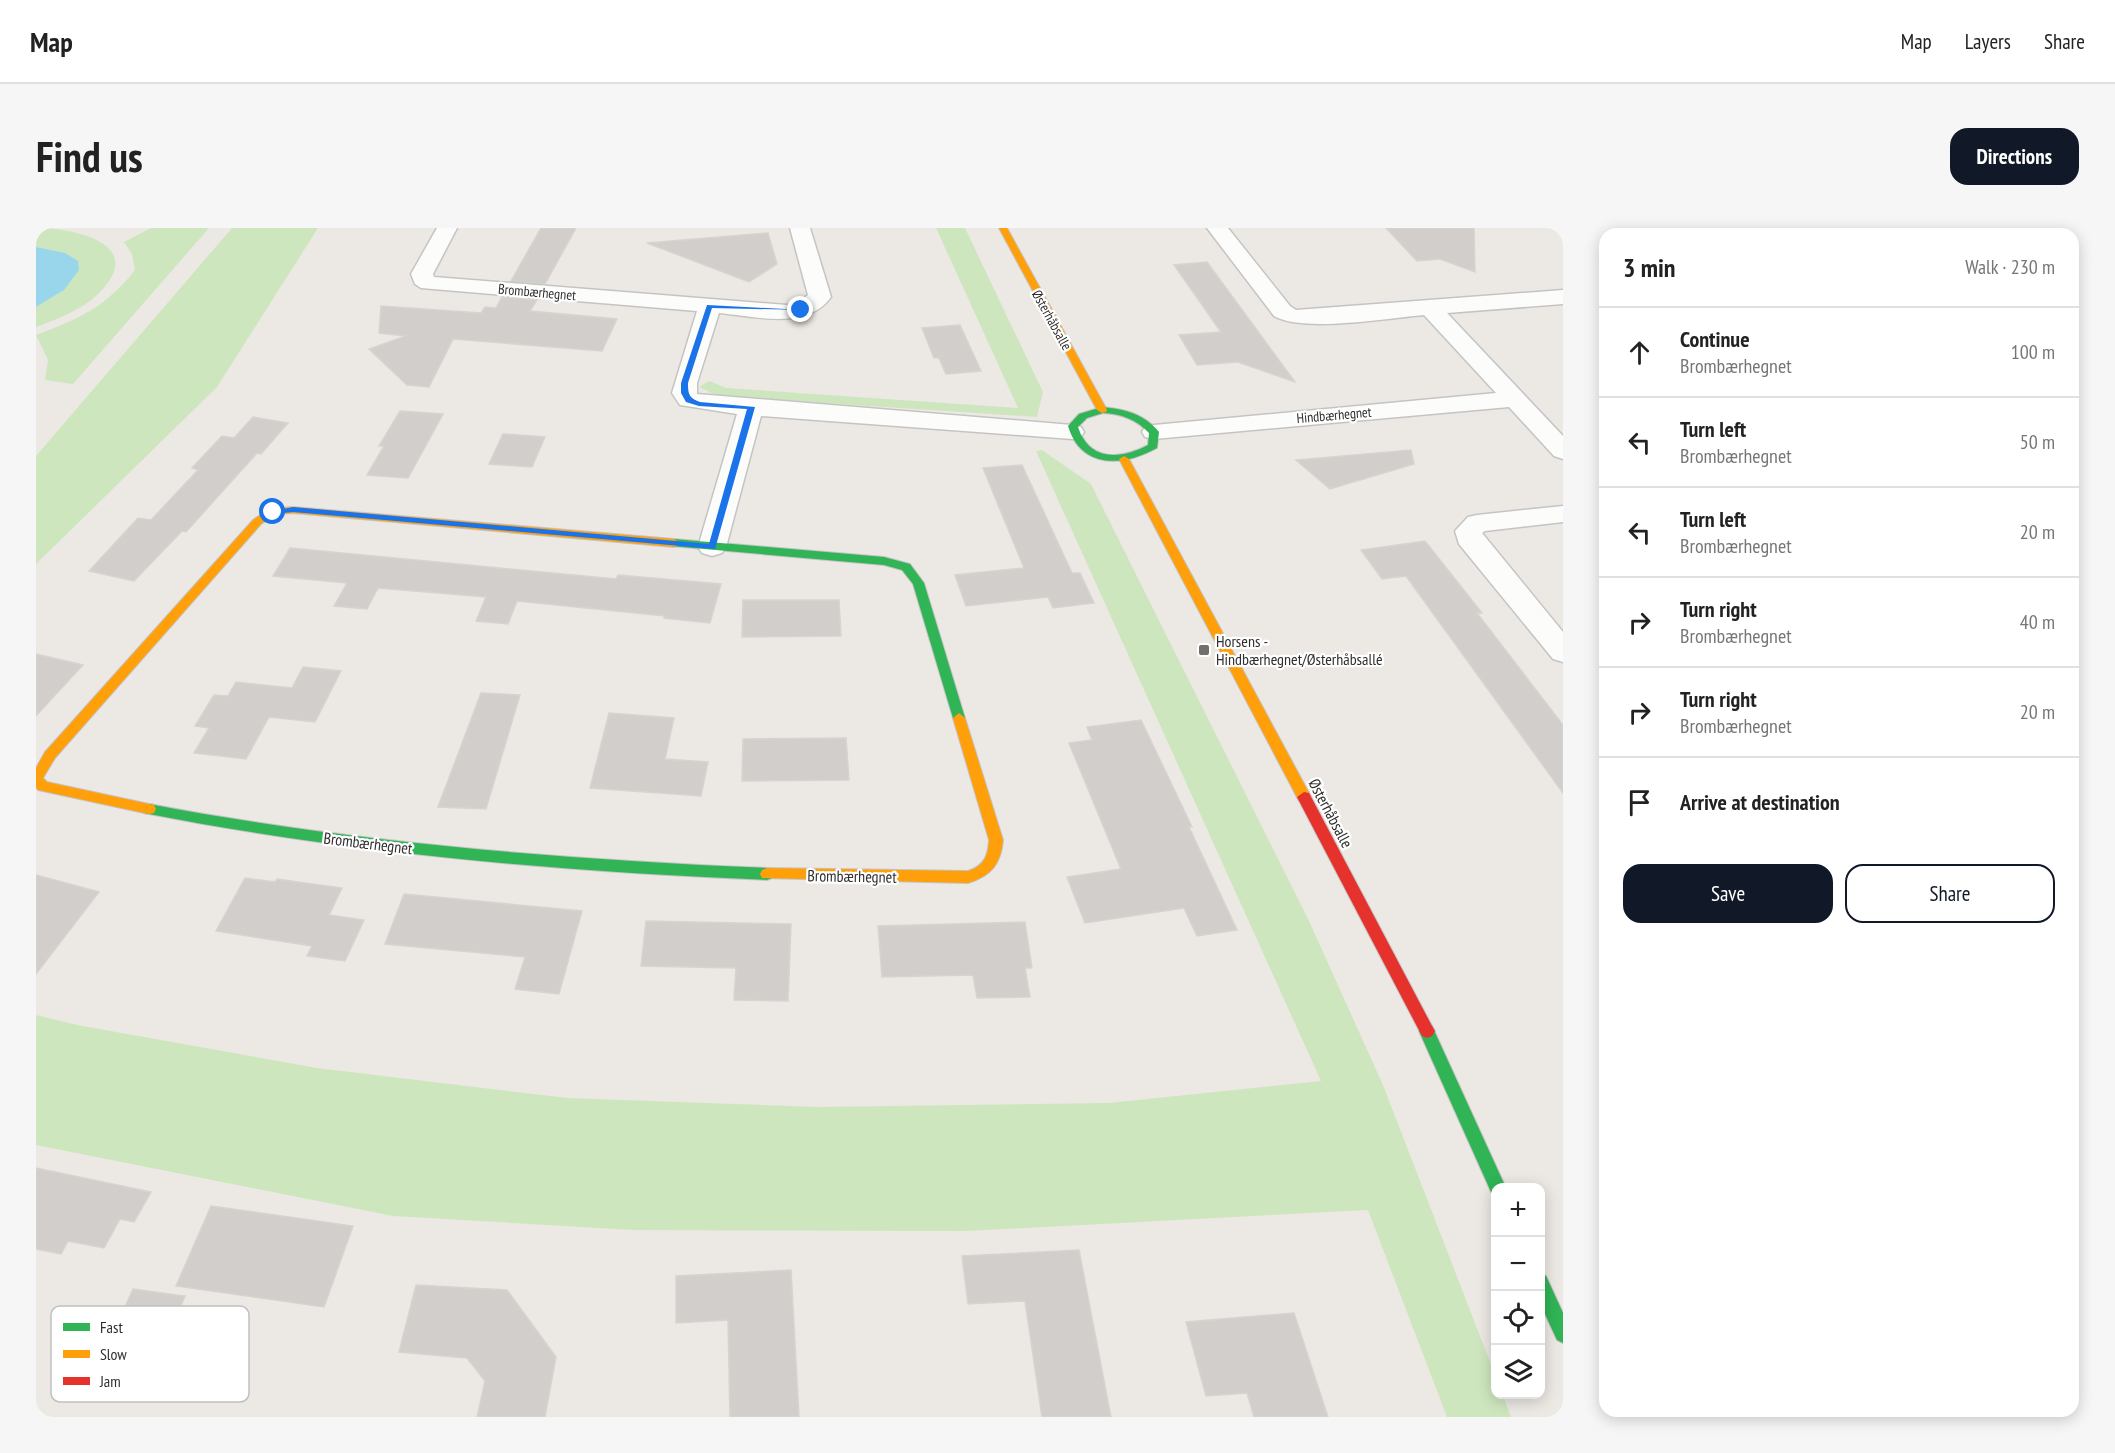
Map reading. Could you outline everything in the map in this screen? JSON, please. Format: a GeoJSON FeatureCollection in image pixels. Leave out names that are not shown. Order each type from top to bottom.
{"type":"FeatureCollection","features":[{"type":"Feature","properties":{"kind":"street","name":"Brombærhegnet"},"geometry":{"type":"LineString","coordinates":[[447,228],[422,274],[423,279],[429,283],[794,312],[818,300],[820,295],[800,228]]}},
{"type":"Feature","properties":{"kind":"street","name":"Østerhåbsalle"},"geometry":{"type":"LineString","coordinates":[[1003,228],[1102,410]]}},
{"type":"Feature","properties":{"kind":"street"},"geometry":{"type":"LineString","coordinates":[[1217,228],[1275,305],[1291,316],[1312,317],[1563,297]]}},
{"type":"Feature","properties":{"kind":"street"},"geometry":{"type":"LineString","coordinates":[[710,306],[685,383],[684,393],[689,400],[699,404],[1072,432]]}},
{"type":"Feature","properties":{"kind":"street"},"geometry":{"type":"LineString","coordinates":[[1431,308],[1563,451]]}},
{"type":"Feature","properties":{"kind":"street","name":"Hindbærhegnet"},"geometry":{"type":"LineString","coordinates":[[1154,432],[1515,399]]}},
{"type":"Feature","properties":{"kind":"street"},"geometry":{"type":"LineString","coordinates":[[712,547],[751,407]]}},
{"type":"Feature","properties":{"kind":"street"},"geometry":{"type":"LineString","coordinates":[[1102,410],[1128,413],[1148,424],[1154,432],[1155,440],[1146,453],[1124,459],[1110,458],[1090,452],[1076,441],[1072,432],[1076,420],[1102,410]]}},
{"type":"Feature","properties":{"kind":"street","name":"Østerhåbsalle"},"geometry":{"type":"LineString","coordinates":[[1124,459],[1426,1028],[1496,1183]]}},
{"type":"Feature","properties":{"kind":"street","name":"Brombærhegnet"},"geometry":{"type":"LineString","coordinates":[[293,510],[712,547],[884,561],[906,567],[913,574],[996,840],[996,856],[991,867],[983,874],[968,877],[770,876],[656,871],[456,854],[247,827],[58,790],[43,786],[36,779],[50,755],[257,522],[273,512],[293,510]]}},
{"type":"Feature","properties":{"kind":"street"},"geometry":{"type":"LineString","coordinates":[[1563,514],[1477,524],[1468,531],[1469,538],[1563,652]]}},
{"type":"Feature","properties":{"kind":"street"},"geometry":{"type":"LineString","coordinates":[[1544,1291],[1563,1334]]}},
{"type":"Feature","properties":{"kind":"green space"},"geometry":{"type":"Polygon","coordinates":[[[36,228],[69,231],[101,242],[111,251],[115,263],[112,277],[92,300],[69,314],[36,327],[36,307],[64,290],[44,249],[36,247],[36,228]]]}},
{"type":"Feature","properties":{"kind":"green space"},"geometry":{"type":"Polygon","coordinates":[[[151,228],[209,228],[73,384],[45,380],[48,360],[36,335],[79,317],[113,294],[135,270],[132,254],[124,242],[151,228]]]}},
{"type":"Feature","properties":{"kind":"green space"},"geometry":{"type":"Polygon","coordinates":[[[232,228],[318,228],[217,387],[36,564],[36,456],[232,228]]]}},
{"type":"Feature","properties":{"kind":"green space"},"geometry":{"type":"Polygon","coordinates":[[[936,228],[965,228],[1043,392],[1037,417],[718,396],[699,387],[709,381],[726,388],[1018,408],[936,228]]]}},
{"type":"Feature","properties":{"kind":"green space"},"geometry":{"type":"Polygon","coordinates":[[[1042,450],[1091,484],[1309,921],[1383,1085],[1491,1365],[1491,1399],[1504,1399],[1511,1417],[1447,1417],[1368,1210],[966,1231],[633,1230],[393,1216],[36,1145],[36,1015],[77,1025],[317,1068],[567,1098],[817,1107],[1109,1103],[1321,1081],[1036,451],[1042,450]]]}},
{"type":"Feature","properties":{"kind":"water"},"geometry":{"type":"Polygon","coordinates":[[[36,247],[65,253],[78,261],[79,270],[64,290],[36,307],[36,247]]]}},
{"type":"Feature","properties":{"kind":"building"},"geometry":{"type":"Polygon","coordinates":[[[541,228],[576,228],[545,284],[511,281],[541,228]]]}},
{"type":"Feature","properties":{"kind":"building"},"geometry":{"type":"Polygon","coordinates":[[[1386,228],[1474,228],[1475,272],[1440,259],[1417,261],[1386,228]]]}},
{"type":"Feature","properties":{"kind":"building"},"geometry":{"type":"Polygon","coordinates":[[[768,233],[777,264],[749,282],[647,243],[768,233]]]}},
{"type":"Feature","properties":{"kind":"building"},"geometry":{"type":"Polygon","coordinates":[[[1207,262],[1295,382],[1238,362],[1197,365],[1179,335],[1221,332],[1174,265],[1207,262]]]}},
{"type":"Feature","properties":{"kind":"building"},"geometry":{"type":"Polygon","coordinates":[[[502,297],[537,300],[530,311],[617,319],[602,351],[453,339],[429,387],[407,385],[369,349],[406,336],[379,333],[381,306],[481,313],[485,307],[496,308],[502,297]]]}},
{"type":"Feature","properties":{"kind":"building"},"geometry":{"type":"Polygon","coordinates":[[[960,325],[981,371],[946,374],[939,358],[934,358],[922,328],[960,325]]]}},
{"type":"Feature","properties":{"kind":"building"},"geometry":{"type":"Polygon","coordinates":[[[400,411],[443,414],[408,478],[367,475],[384,446],[379,446],[400,411]]]}},
{"type":"Feature","properties":{"kind":"building"},"geometry":{"type":"Polygon","coordinates":[[[253,417],[288,423],[261,454],[257,453],[186,532],[182,531],[134,581],[89,571],[138,518],[151,520],[198,470],[192,468],[222,436],[234,438],[253,417]]]}},
{"type":"Feature","properties":{"kind":"building"},"geometry":{"type":"Polygon","coordinates":[[[503,434],[545,437],[532,467],[489,464],[503,434]]]}},
{"type":"Feature","properties":{"kind":"building"},"geometry":{"type":"Polygon","coordinates":[[[1411,450],[1414,464],[1330,489],[1296,460],[1411,450]]]}},
{"type":"Feature","properties":{"kind":"building"},"geometry":{"type":"Polygon","coordinates":[[[1022,465],[1072,573],[1080,573],[1094,603],[1053,608],[1048,597],[966,606],[955,575],[1024,568],[983,468],[1022,465]]]}},
{"type":"Feature","properties":{"kind":"building"},"geometry":{"type":"Polygon","coordinates":[[[1425,541],[1482,613],[1477,613],[1563,725],[1563,793],[1406,576],[1382,579],[1361,550],[1425,541]]]}},
{"type":"Feature","properties":{"kind":"building"},"geometry":{"type":"Polygon","coordinates":[[[290,548],[616,579],[618,575],[721,584],[710,623],[664,618],[665,616],[517,601],[508,624],[476,621],[486,597],[378,588],[367,609],[334,606],[347,583],[273,576],[290,548]]]}},
{"type":"Feature","properties":{"kind":"building"},"geometry":{"type":"Polygon","coordinates":[[[743,600],[839,600],[841,636],[742,637],[743,600]]]}},
{"type":"Feature","properties":{"kind":"building"},"geometry":{"type":"Polygon","coordinates":[[[36,654],[83,665],[36,716],[36,654]]]}},
{"type":"Feature","properties":{"kind":"building"},"geometry":{"type":"Polygon","coordinates":[[[303,667],[341,671],[315,722],[269,717],[246,759],[194,753],[209,728],[195,726],[214,695],[228,696],[236,682],[292,688],[303,667]]]}},
{"type":"Feature","properties":{"kind":"building"},"geometry":{"type":"Polygon","coordinates":[[[481,693],[520,695],[486,809],[438,807],[481,693]]]}},
{"type":"Feature","properties":{"kind":"building"},"geometry":{"type":"Polygon","coordinates":[[[609,713],[674,718],[665,759],[708,762],[701,796],[590,788],[609,713]]]}},
{"type":"Feature","properties":{"kind":"building"},"geometry":{"type":"Polygon","coordinates":[[[1141,720],[1192,827],[1189,827],[1237,930],[1197,936],[1184,908],[1085,923],[1067,877],[1121,869],[1069,743],[1092,740],[1087,727],[1141,720]]]}},
{"type":"Feature","properties":{"kind":"building"},"geometry":{"type":"Polygon","coordinates":[[[846,738],[849,780],[742,781],[743,739],[846,738]]]}},
{"type":"Feature","properties":{"kind":"building"},"geometry":{"type":"Polygon","coordinates":[[[36,875],[99,892],[36,974],[36,875]]]}},
{"type":"Feature","properties":{"kind":"building"},"geometry":{"type":"Polygon","coordinates":[[[245,878],[275,882],[277,879],[342,888],[329,915],[364,920],[345,961],[307,956],[312,946],[216,931],[245,878]]]}},
{"type":"Feature","properties":{"kind":"building"},"geometry":{"type":"Polygon","coordinates":[[[404,894],[582,911],[559,994],[515,989],[525,957],[385,944],[404,894]]]}},
{"type":"Feature","properties":{"kind":"building"},"geometry":{"type":"Polygon","coordinates":[[[646,921],[791,924],[788,1001],[734,1000],[736,968],[641,966],[646,921]]]}},
{"type":"Feature","properties":{"kind":"building"},"geometry":{"type":"Polygon","coordinates":[[[1025,922],[1032,968],[1025,968],[1030,997],[977,998],[973,975],[882,977],[878,926],[1025,922]]]}},
{"type":"Feature","properties":{"kind":"building"},"geometry":{"type":"Polygon","coordinates":[[[36,1168],[151,1192],[134,1222],[120,1219],[104,1248],[68,1241],[61,1254],[36,1249],[36,1168]]]}},
{"type":"Feature","properties":{"kind":"building"},"geometry":{"type":"Polygon","coordinates":[[[211,1206],[353,1226],[324,1307],[176,1286],[211,1206]]]}},
{"type":"Feature","properties":{"kind":"building"},"geometry":{"type":"Polygon","coordinates":[[[1079,1250],[1111,1417],[1042,1417],[1025,1301],[968,1304],[962,1256],[1079,1250]]]}},
{"type":"Feature","properties":{"kind":"building"},"geometry":{"type":"Polygon","coordinates":[[[791,1270],[799,1417],[730,1417],[728,1320],[676,1323],[676,1276],[791,1270]]]}},
{"type":"Feature","properties":{"kind":"building"},"geometry":{"type":"Polygon","coordinates":[[[416,1285],[507,1290],[556,1357],[545,1417],[477,1417],[485,1381],[467,1358],[399,1352],[416,1285]]]}},
{"type":"Feature","properties":{"kind":"building"},"geometry":{"type":"Polygon","coordinates":[[[133,1289],[185,1296],[181,1306],[125,1306],[133,1289]]]}},
{"type":"Feature","properties":{"kind":"building"},"geometry":{"type":"Polygon","coordinates":[[[1294,1313],[1328,1417],[1254,1417],[1247,1393],[1206,1396],[1186,1322],[1294,1313]]]}},
{"type":"Feature","properties":{"kind":"traffic: fast"},"geometry":{"type":"LineString","coordinates":[[1102,410],[1124,413],[1149,426],[1154,432],[1153,446],[1142,452],[1118,458],[1094,454],[1084,448],[1077,439],[1073,426],[1083,416],[1102,410]]}},
{"type":"Feature","properties":{"kind":"traffic: fast"},"geometry":{"type":"LineString","coordinates":[[674,543],[884,561],[906,567],[918,583],[959,718]]}},
{"type":"Feature","properties":{"kind":"traffic: fast"},"geometry":{"type":"LineString","coordinates":[[149,809],[225,824],[379,846],[534,861],[767,874]]}},
{"type":"Feature","properties":{"kind":"traffic: fast"},"geometry":{"type":"LineString","coordinates":[[1427,1031],[1496,1183]]}},
{"type":"Feature","properties":{"kind":"traffic: fast"},"geometry":{"type":"LineString","coordinates":[[1544,1291],[1563,1334]]}},
{"type":"Feature","properties":{"kind":"traffic: slow"},"geometry":{"type":"LineString","coordinates":[[1003,228],[1102,410]]}},
{"type":"Feature","properties":{"kind":"traffic: slow"},"geometry":{"type":"LineString","coordinates":[[1124,459],[1304,797]]}},
{"type":"Feature","properties":{"kind":"traffic: slow"},"geometry":{"type":"LineString","coordinates":[[293,510],[674,543]]}},
{"type":"Feature","properties":{"kind":"traffic: slow"},"geometry":{"type":"LineString","coordinates":[[149,809],[43,786],[36,779],[50,755],[257,522],[273,511],[293,510]]}},
{"type":"Feature","properties":{"kind":"traffic: slow"},"geometry":{"type":"LineString","coordinates":[[767,874],[968,877],[986,869],[992,860],[996,840],[959,718]]}},
{"type":"Feature","properties":{"kind":"traffic: jam"},"geometry":{"type":"LineString","coordinates":[[1304,797],[1427,1031]]}},
{"type":"Feature","properties":{"kind":"place","name":"Horsens - Hindbærhegnet/Østerhåbsallé"},"geometry":{"type":"Point","coordinates":[1204,650]}},
{"type":"Feature","properties":{"kind":"route"},"geometry":{"type":"LineString","coordinates":[[273,512],[293,510],[712,547],[751,407],[699,404],[689,400],[684,393],[685,383],[710,306],[787,312],[801,310]]}}]}
